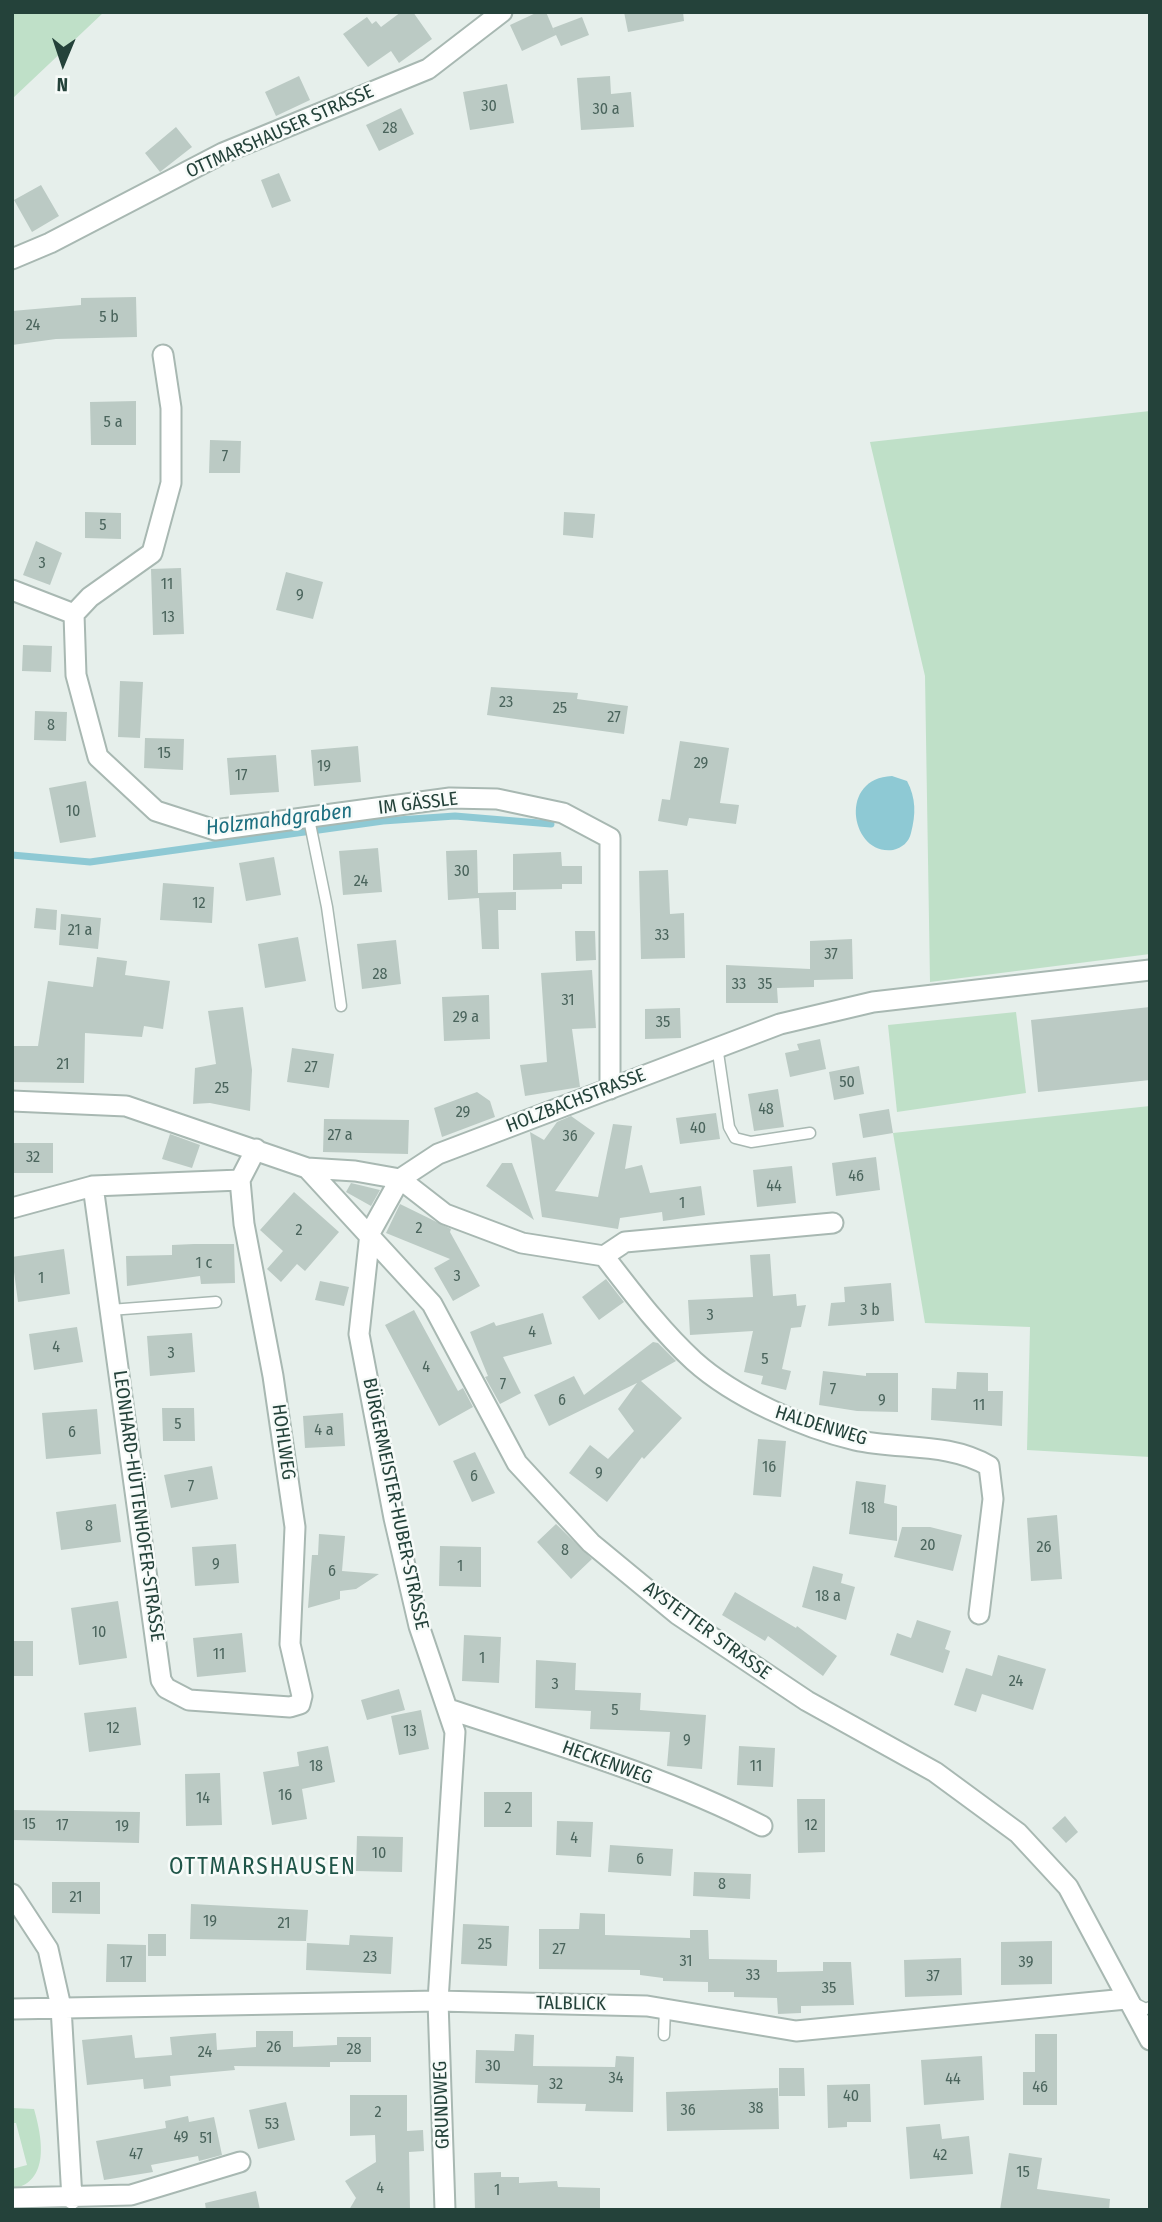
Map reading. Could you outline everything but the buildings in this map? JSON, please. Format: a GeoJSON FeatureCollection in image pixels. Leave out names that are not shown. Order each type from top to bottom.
{"type":"FeatureCollection","features":[{"type":"Feature","properties":{"kind":"street","name":"OTTMARSHAUSER STRASSE"},"geometry":{"type":"LineString","coordinates":[[12,259],[50,243],[223,153],[428,68],[502,12]]}},
{"type":"Feature","properties":{"kind":"street"},"geometry":{"type":"LineString","coordinates":[[12,590],[74,614],[90,597],[152,553],[171,483],[171,408],[163,355]]}},
{"type":"Feature","properties":{"kind":"street","name":"IM GÄSSLE"},"geometry":{"type":"LineString","coordinates":[[74,614],[76,675],[98,757],[156,811],[215,830],[450,798],[497,799],[563,813],[610,838],[610,1089]]}},
{"type":"Feature","properties":{"kind":"street","name":"HOLZBACHSTRASSE"},"geometry":{"type":"LineString","coordinates":[[400,1180],[438,1154],[780,1024],[873,1002],[1150,970]]}},
{"type":"Feature","properties":{"kind":"street"},"geometry":{"type":"LineString","coordinates":[[12,1101],[55,1100],[126,1106],[307,1168],[355,1171],[400,1180],[445,1214],[522,1243],[604,1256],[625,1241],[832,1223]]}},
{"type":"Feature","properties":{"kind":"street"},"geometry":{"type":"LineString","coordinates":[[12,1208],[93,1186],[240,1181],[256,1149]]}},
{"type":"Feature","properties":{"kind":"street","name":"AYSTETTER STRASSE"},"geometry":{"type":"LineString","coordinates":[[307,1168],[370,1233],[432,1304],[517,1463],[591,1543],[677,1615],[807,1701],[935,1772],[1018,1833],[1069,1887],[1125,1999],[1150,2040]]}},
{"type":"Feature","properties":{"kind":"street","name":"BÜRGERMEISTER-HUBER-STRASSE"},"geometry":{"type":"LineString","coordinates":[[400,1180],[370,1233],[359,1334],[394,1518],[419,1626],[455,1732],[438,2001]]}},
{"type":"Feature","properties":{"kind":"street","name":"HOHLWEG"},"geometry":{"type":"LineString","coordinates":[[240,1181],[244,1224],[259,1299],[295,1527],[290,1644],[302,1696],[300,1704]]}},
{"type":"Feature","properties":{"kind":"street","name":"LEONHARD-HÜTTENHOFER-STRASSE"},"geometry":{"type":"LineString","coordinates":[[93,1186],[161,1679],[166,1688],[189,1700],[290,1707],[300,1704]]}},
{"type":"Feature","properties":{"kind":"street","name":"HALDENWEG"},"geometry":{"type":"LineString","coordinates":[[604,1256],[646,1310],[695,1362],[772,1413],[856,1440],[968,1453],[989,1466],[993,1499],[979,1614]]}},
{"type":"Feature","properties":{"kind":"street","name":"HECKENWEG"},"geometry":{"type":"LineString","coordinates":[[448,1709],[670,1785],[717,1803],[762,1826]]}},
{"type":"Feature","properties":{"kind":"street"},"geometry":{"type":"LineString","coordinates":[[12,1894],[48,1949],[61,2007],[72,2199]]}},
{"type":"Feature","properties":{"kind":"street","name":"TALBLICK"},"geometry":{"type":"LineString","coordinates":[[12,2008],[438,2001],[665,2008],[796,2031],[1125,1999]]}},
{"type":"Feature","properties":{"kind":"street","name":"GRUNDWEG"},"geometry":{"type":"LineString","coordinates":[[438,2001],[445,2210]]}},
{"type":"Feature","properties":{"kind":"street"},"geometry":{"type":"LineString","coordinates":[[12,2198],[72,2199],[131,2195],[240,2162]]}},
{"type":"Feature","properties":{"kind":"lane"},"geometry":{"type":"LineString","coordinates":[[309,819],[327,907],[341,1006]]}},
{"type":"Feature","properties":{"kind":"lane"},"geometry":{"type":"LineString","coordinates":[[717,1046],[729,1127],[735,1138],[751,1142],[810,1133]]}},
{"type":"Feature","properties":{"kind":"lane"},"geometry":{"type":"LineString","coordinates":[[110,1310],[216,1302]]}},
{"type":"Feature","properties":{"kind":"lane"},"geometry":{"type":"LineString","coordinates":[[1125,1999],[1146,2009],[1150,2007]]}},
{"type":"Feature","properties":{"kind":"lane"},"geometry":{"type":"LineString","coordinates":[[664,2035],[665,2008]]}},
{"type":"Feature","properties":{"kind":"green space"},"geometry":{"type":"Polygon","coordinates":[[[12,12],[104,12],[12,99],[12,12]]]}},
{"type":"Feature","properties":{"kind":"green space"},"geometry":{"type":"Polygon","coordinates":[[[1150,411],[1150,954],[930,982],[925,676],[870,442],[1150,411]]]}},
{"type":"Feature","properties":{"kind":"green space"},"geometry":{"type":"Polygon","coordinates":[[[1016,1012],[1026,1093],[897,1112],[888,1025],[1016,1012]]]}},
{"type":"Feature","properties":{"kind":"green space"},"geometry":{"type":"Polygon","coordinates":[[[1150,1106],[1150,1457],[1027,1450],[1030,1327],[925,1323],[893,1133],[1150,1106]]]}},
{"type":"Feature","properties":{"kind":"green space"},"geometry":{"type":"Polygon","coordinates":[[[12,2108],[34,2109],[41,2157],[33,2177],[24,2185],[12,2189],[12,2169],[27,2165],[16,2123],[12,2123],[12,2108]]]}},
{"type":"Feature","properties":{"kind":"water"},"geometry":{"type":"Polygon","coordinates":[[[892,776],[907,781],[914,806],[913,826],[909,839],[902,846],[893,850],[879,849],[867,841],[860,830],[856,816],[857,802],[863,789],[875,780],[892,776]]]}},
{"type":"Feature","properties":{"kind":"waterway","name":"Holzmahdgraben"},"geometry":{"type":"LineString","coordinates":[[12,855],[90,862],[383,821],[455,816],[551,824]]}},
{"type":"Feature","properties":{"kind":"district","name":"OTTMARSHAUSEN"},"geometry":{"type":"Point","coordinates":[263,1868]}}]}
